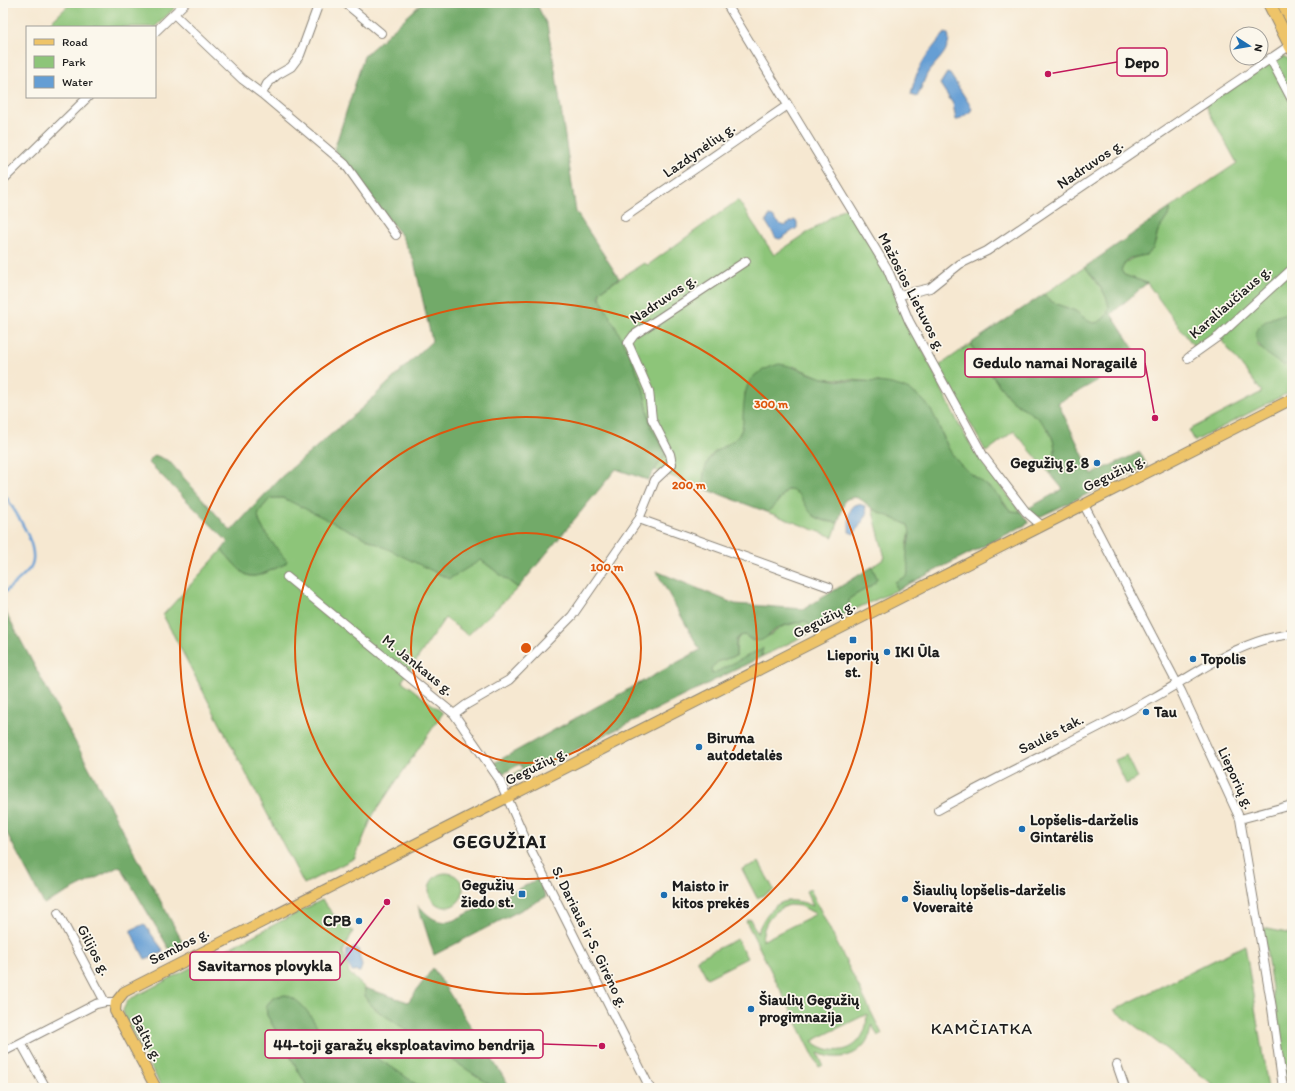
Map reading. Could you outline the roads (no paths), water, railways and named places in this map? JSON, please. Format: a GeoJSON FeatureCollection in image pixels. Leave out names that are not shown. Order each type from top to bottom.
{"type":"FeatureCollection","features":[{"type":"Feature","properties":{"kind":"highway"},"geometry":{"type":"LineString","coordinates":[[1269,3],[1291,46]]}},
{"type":"Feature","properties":{"kind":"highway"},"geometry":{"type":"LineString","coordinates":[[1283,3],[1292,20]]}},
{"type":"Feature","properties":{"kind":"main road","name":"Gegužių g."},"geometry":{"type":"LineString","coordinates":[[371,865],[1292,399]]}},
{"type":"Feature","properties":{"kind":"main road","name":"Sembos g."},"geometry":{"type":"LineString","coordinates":[[116,1002],[124,992],[137,984],[371,865]]}},
{"type":"Feature","properties":{"kind":"main road","name":"Baltų g."},"geometry":{"type":"LineString","coordinates":[[116,1002],[115,1012],[156,1088]]}},
{"type":"Feature","properties":{"kind":"street"},"geometry":{"type":"LineString","coordinates":[[156,31],[185,3]]}},
{"type":"Feature","properties":{"kind":"street"},"geometry":{"type":"LineString","coordinates":[[262,94],[267,84],[277,75],[291,67],[300,55],[319,3]]}},
{"type":"Feature","properties":{"kind":"street"},"geometry":{"type":"LineString","coordinates":[[345,3],[381,32]]}},
{"type":"Feature","properties":{"kind":"street","name":"Mažosios Lietuvos g."},"geometry":{"type":"LineString","coordinates":[[726,3],[829,169],[888,268],[900,295],[909,321],[984,457],[1026,512],[1042,526]]}},
{"type":"Feature","properties":{"kind":"street"},"geometry":{"type":"LineString","coordinates":[[174,14],[242,79],[345,164],[396,235]]}},
{"type":"Feature","properties":{"kind":"street","name":"Nadruvos g."},"geometry":{"type":"LineString","coordinates":[[900,295],[930,288],[960,264],[987,251],[1270,58],[1291,46]]}},
{"type":"Feature","properties":{"kind":"street"},"geometry":{"type":"LineString","coordinates":[[1270,58],[1292,100]]}},
{"type":"Feature","properties":{"kind":"street"},"geometry":{"type":"LineString","coordinates":[[3,180],[87,98]]}},
{"type":"Feature","properties":{"kind":"street","name":"Lazdynėlių g."},"geometry":{"type":"LineString","coordinates":[[625,217],[788,105]]}},
{"type":"Feature","properties":{"kind":"street","name":"Nadruvos g."},"geometry":{"type":"LineString","coordinates":[[454,714],[466,705],[509,680],[572,616],[638,519],[655,480],[672,464],[670,454],[652,419],[649,391],[628,343],[634,336],[646,327],[746,261]]}},
{"type":"Feature","properties":{"kind":"street","name":"Karaliaučiaus g."},"geometry":{"type":"LineString","coordinates":[[1188,358],[1219,336],[1292,269]]}},
{"type":"Feature","properties":{"kind":"street","name":"Lieporių g."},"geometry":{"type":"LineString","coordinates":[[1084,505],[1176,683],[1240,820],[1272,1008],[1283,1088]]}},
{"type":"Feature","properties":{"kind":"street"},"geometry":{"type":"LineString","coordinates":[[638,519],[829,587]]}},
{"type":"Feature","properties":{"kind":"street","name":"M. Jankaus g."},"geometry":{"type":"LineString","coordinates":[[287,577],[454,714],[498,779],[506,797]]}},
{"type":"Feature","properties":{"kind":"street","name":"Saulės tak."},"geometry":{"type":"LineString","coordinates":[[938,810],[978,787],[1153,698],[1229,653],[1272,636],[1292,634]]}},
{"type":"Feature","properties":{"kind":"street","name":"S. Dariaus ir S. Girėno g."},"geometry":{"type":"LineString","coordinates":[[506,797],[650,1088]]}},
{"type":"Feature","properties":{"kind":"street"},"geometry":{"type":"LineString","coordinates":[[1240,820],[1292,805]]}},
{"type":"Feature","properties":{"kind":"street","name":"Gilijos g."},"geometry":{"type":"LineString","coordinates":[[58,913],[105,1002]]}},
{"type":"Feature","properties":{"kind":"street"},"geometry":{"type":"LineString","coordinates":[[3,1052],[96,1004],[116,1002]]}},
{"type":"Feature","properties":{"kind":"street"},"geometry":{"type":"LineString","coordinates":[[21,1043],[46,1088]]}},
{"type":"Feature","properties":{"kind":"street"},"geometry":{"type":"LineString","coordinates":[[1117,1065],[1125,1088]]}},
{"type":"Feature","properties":{"kind":"water"},"geometry":{"type":"Polygon","coordinates":[[[945,33],[948,34],[949,40],[945,51],[927,74],[917,97],[911,95],[916,76],[923,61],[945,33]]]}},
{"type":"Feature","properties":{"kind":"water"},"geometry":{"type":"Polygon","coordinates":[[[947,73],[950,74],[972,108],[971,111],[958,120],[956,120],[953,104],[940,84],[947,73]]]}},
{"type":"Feature","properties":{"kind":"water"},"geometry":{"type":"Polygon","coordinates":[[[769,216],[773,217],[781,225],[785,226],[794,220],[797,222],[797,228],[780,239],[776,238],[766,222],[769,216]]]}},
{"type":"Feature","properties":{"kind":"water"},"geometry":{"type":"Polygon","coordinates":[[[858,504],[865,506],[867,515],[854,534],[849,532],[849,515],[852,508],[858,504]]]}},
{"type":"Feature","properties":{"kind":"water"},"geometry":{"type":"Polygon","coordinates":[[[144,924],[163,950],[162,953],[145,959],[131,932],[131,930],[144,924]]]}},
{"type":"Feature","properties":{"kind":"water"},"geometry":{"type":"Polygon","coordinates":[[[355,947],[358,949],[362,966],[360,972],[352,971],[347,961],[347,950],[355,947]]]}},
{"type":"Feature","properties":{"kind":"waterway"},"geometry":{"type":"LineString","coordinates":[[3,492],[25,529],[33,550],[33,560],[30,568],[3,594]]}},
{"type":"Feature","properties":{"kind":"place","name":"Depo"},"geometry":{"type":"Point","coordinates":[1048,74]}},
{"type":"Feature","properties":{"kind":"place","name":"Gedulo namai Noragailė"},"geometry":{"type":"Point","coordinates":[1155,418]}},
{"type":"Feature","properties":{"kind":"place","name":"Gegužių g. 8"},"geometry":{"type":"Point","coordinates":[1097,463]}},
{"type":"Feature","properties":{"kind":"place","name":"Lieporių st."},"geometry":{"type":"Point","coordinates":[853,640]}},
{"type":"Feature","properties":{"kind":"place","name":"IKI Ūla"},"geometry":{"type":"Point","coordinates":[887,652]}},
{"type":"Feature","properties":{"kind":"place","name":"Topolis"},"geometry":{"type":"Point","coordinates":[1193,659]}},
{"type":"Feature","properties":{"kind":"place","name":"Tau"},"geometry":{"type":"Point","coordinates":[1146,712]}},
{"type":"Feature","properties":{"kind":"place","name":"Biruma autodetalės"},"geometry":{"type":"Point","coordinates":[699,747]}},
{"type":"Feature","properties":{"kind":"place","name":"Lopšelis-darželis Gintarėlis"},"geometry":{"type":"Point","coordinates":[1022,829]}},
{"type":"Feature","properties":{"kind":"place","name":"Gegužių žiedo st."},"geometry":{"type":"Point","coordinates":[522,894]}},
{"type":"Feature","properties":{"kind":"place","name":"Maisto ir kitos prekės"},"geometry":{"type":"Point","coordinates":[664,895]}},
{"type":"Feature","properties":{"kind":"place","name":"Šiaulių lopšelis-darželis Voveraitė"},"geometry":{"type":"Point","coordinates":[905,899]}},
{"type":"Feature","properties":{"kind":"place","name":"Savitarnos plovykla"},"geometry":{"type":"Point","coordinates":[387,902]}},
{"type":"Feature","properties":{"kind":"place","name":"CPB"},"geometry":{"type":"Point","coordinates":[359,921]}},
{"type":"Feature","properties":{"kind":"place","name":"Šiaulių Gegužių progimnazija"},"geometry":{"type":"Point","coordinates":[751,1009]}},
{"type":"Feature","properties":{"kind":"place","name":"44-toji garažų eksploatavimo bendrija"},"geometry":{"type":"Point","coordinates":[602,1046]}},
{"type":"Feature","properties":{"kind":"district","name":"GEGUŽIAI"},"geometry":{"type":"Point","coordinates":[500,841]}},
{"type":"Feature","properties":{"kind":"district","name":"KAMČIATKA"},"geometry":{"type":"Point","coordinates":[982,1028]}}]}
